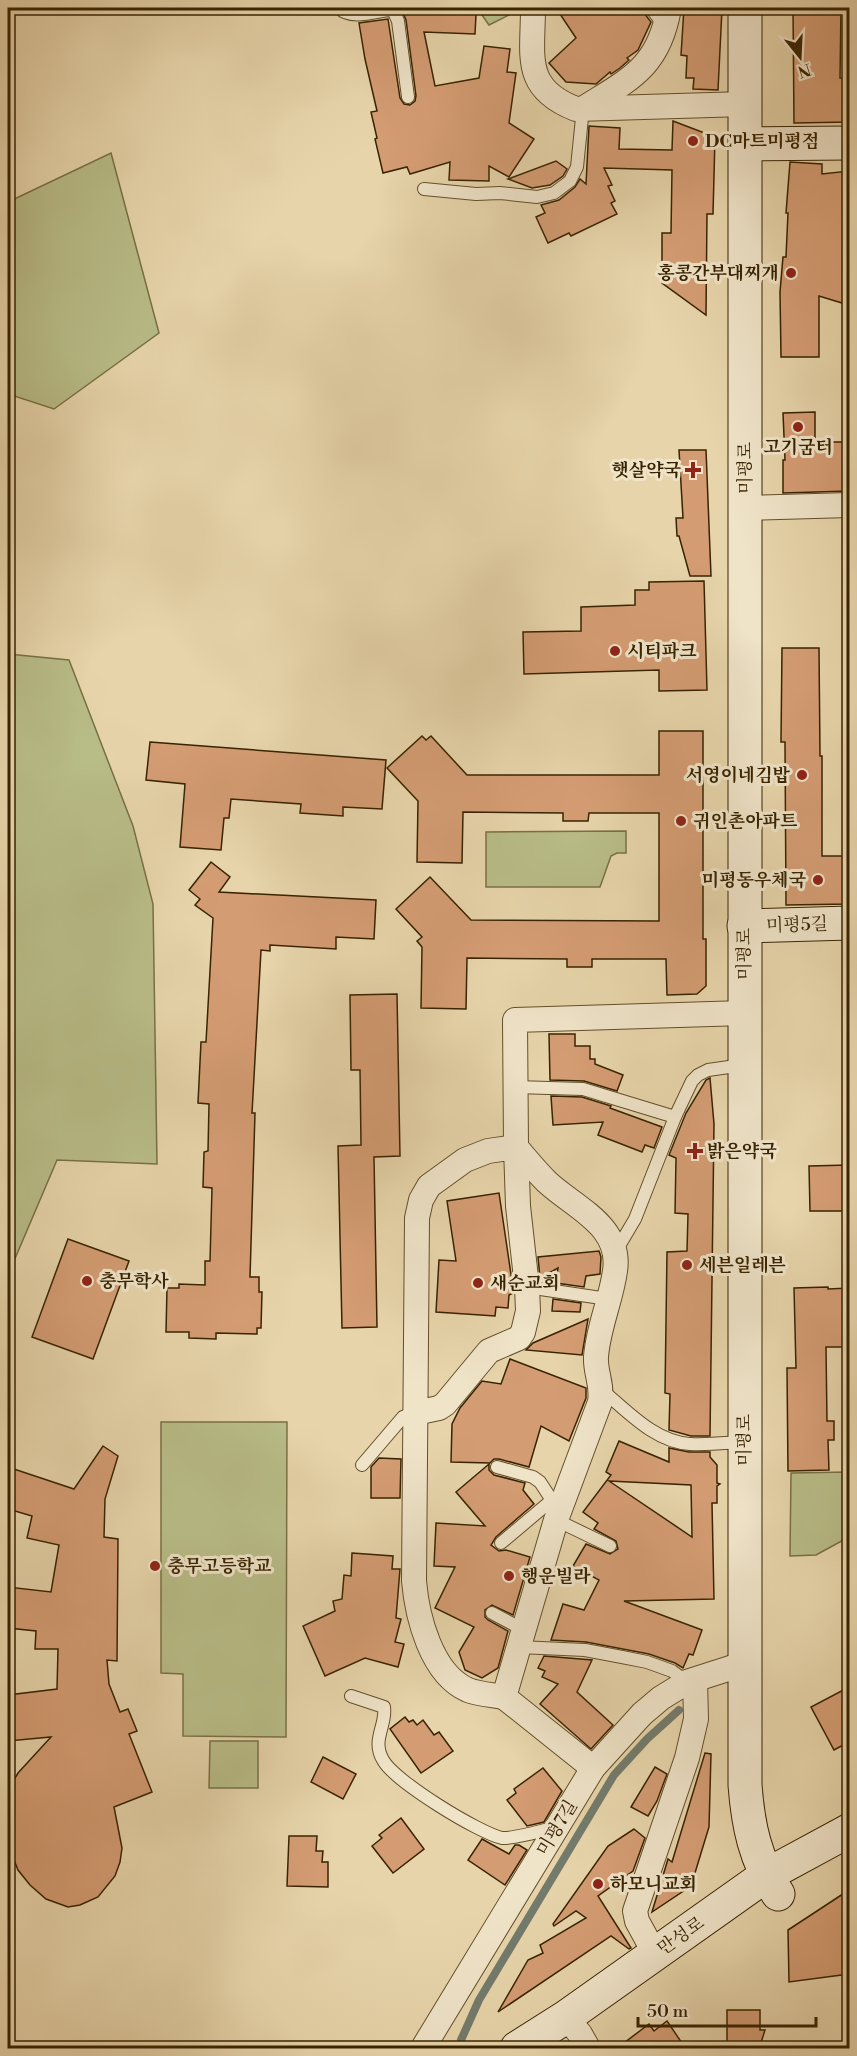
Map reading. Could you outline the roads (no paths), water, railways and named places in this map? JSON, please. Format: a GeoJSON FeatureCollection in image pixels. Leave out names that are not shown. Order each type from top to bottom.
{"type":"FeatureCollection","features":[{"type":"Feature","properties":{"kind":"street"},"geometry":{"type":"LineString","coordinates":[[515,8],[533,39]]}},
{"type":"Feature","properties":{"kind":"street"},"geometry":{"type":"LineString","coordinates":[[533,8],[533,70],[541,85],[562,103],[576,109],[745,104]]}},
{"type":"Feature","properties":{"kind":"street","name":"미평로"},"geometry":{"type":"LineString","coordinates":[[745,8],[743,1664],[747,1812],[752,1837],[772,1885]]}},
{"type":"Feature","properties":{"kind":"street"},"geometry":{"type":"LineString","coordinates":[[584,108],[628,80],[645,64],[660,43],[662,14]]}},
{"type":"Feature","properties":{"kind":"street"},"geometry":{"type":"LineString","coordinates":[[746,144],[849,143]]}},
{"type":"Feature","properties":{"kind":"street"},"geometry":{"type":"LineString","coordinates":[[744,508],[849,504]]}},
{"type":"Feature","properties":{"kind":"street","name":"미평5길"},"geometry":{"type":"LineString","coordinates":[[744,926],[849,923]]}},
{"type":"Feature","properties":{"kind":"street"},"geometry":{"type":"LineString","coordinates":[[416,1413],[439,1408],[446,1404],[489,1351],[519,1338],[523,1332],[528,1311],[518,1206],[515,1020],[744,1013]]}},
{"type":"Feature","properties":{"kind":"street"},"geometry":{"type":"LineString","coordinates":[[504,1697],[555,1511],[600,1402],[602,1390],[596,1358],[615,1271],[616,1251],[613,1241],[600,1225],[546,1181],[516,1147]]}},
{"type":"Feature","properties":{"kind":"street"},"geometry":{"type":"LineString","coordinates":[[516,1147],[488,1151],[465,1160],[429,1186],[421,1200],[417,1218],[414,1581],[420,1622],[439,1664],[451,1678],[467,1690],[504,1697],[593,1768]]}},
{"type":"Feature","properties":{"kind":"street","name":"미평7길"},"geometry":{"type":"LineString","coordinates":[[423,2049],[593,1768],[642,1714],[661,1698],[691,1681],[743,1664]]}},
{"type":"Feature","properties":{"kind":"street"},"geometry":{"type":"LineString","coordinates":[[655,1954],[637,1921],[635,1911],[687,1758],[696,1719],[691,1681]]}},
{"type":"Feature","properties":{"kind":"street","name":"만성로"},"geometry":{"type":"LineString","coordinates":[[517,2049],[573,2037],[772,1885],[849,1830]]}},
{"type":"Feature","properties":{"kind":"street","name":"만성로"},"geometry":{"type":"LineString","coordinates":[[573,2037],[655,1954],[772,1885],[849,1856]]}},
{"type":"Feature","properties":{"kind":"lane"},"geometry":{"type":"LineString","coordinates":[[339,8],[350,14],[389,10],[396,14],[408,97]]}},
{"type":"Feature","properties":{"kind":"lane"},"geometry":{"type":"LineString","coordinates":[[424,189],[537,197],[554,193],[570,181],[577,167],[584,108]]}},
{"type":"Feature","properties":{"kind":"lane"},"geometry":{"type":"LineString","coordinates":[[616,1251],[635,1219],[692,1081],[708,1070],[744,1065]]}},
{"type":"Feature","properties":{"kind":"lane"},"geometry":{"type":"LineString","coordinates":[[515,1087],[583,1089],[675,1118]]}},
{"type":"Feature","properties":{"kind":"lane"},"geometry":{"type":"LineString","coordinates":[[527,1287],[608,1299]]}},
{"type":"Feature","properties":{"kind":"lane"},"geometry":{"type":"LineString","coordinates":[[602,1390],[651,1430],[671,1440],[689,1444],[744,1442]]}},
{"type":"Feature","properties":{"kind":"lane"},"geometry":{"type":"LineString","coordinates":[[362,1465],[403,1417],[416,1413]]}},
{"type":"Feature","properties":{"kind":"lane"},"geometry":{"type":"LineString","coordinates":[[497,1467],[537,1479],[555,1511],[610,1546]]}},
{"type":"Feature","properties":{"kind":"lane"},"geometry":{"type":"LineString","coordinates":[[501,1544],[555,1511]]}},
{"type":"Feature","properties":{"kind":"lane"},"geometry":{"type":"LineString","coordinates":[[492,1613],[522,1638],[648,1662],[691,1681]]}},
{"type":"Feature","properties":{"kind":"lane"},"geometry":{"type":"LineString","coordinates":[[351,1696],[384,1707],[385,1712],[377,1740],[383,1761],[400,1778],[453,1816],[503,1838],[557,1827]]}},
{"type":"Feature","properties":{"kind":"waterway"},"geometry":{"type":"LineString","coordinates":[[461,2040],[479,2000],[614,1775],[647,1739],[679,1710]]}},
{"type":"Feature","properties":{"kind":"place","name":"DC마트미평점"},"geometry":{"type":"Point","coordinates":[693,141]}},
{"type":"Feature","properties":{"kind":"place","name":"홍콩간부대찌개"},"geometry":{"type":"Point","coordinates":[791,273]}},
{"type":"Feature","properties":{"kind":"place","name":"고기굼터"},"geometry":{"type":"Point","coordinates":[798,427]}},
{"type":"Feature","properties":{"kind":"place","name":"햇살약국"},"geometry":{"type":"Point","coordinates":[693,470]}},
{"type":"Feature","properties":{"kind":"place","name":"시티파크"},"geometry":{"type":"Point","coordinates":[615,651]}},
{"type":"Feature","properties":{"kind":"place","name":"서영이네김밥"},"geometry":{"type":"Point","coordinates":[802,775]}},
{"type":"Feature","properties":{"kind":"place","name":"귀인촌아파트"},"geometry":{"type":"Point","coordinates":[681,821]}},
{"type":"Feature","properties":{"kind":"place","name":"미평동우체국"},"geometry":{"type":"Point","coordinates":[818,880]}},
{"type":"Feature","properties":{"kind":"place","name":"밝은약국"},"geometry":{"type":"Point","coordinates":[695,1151]}},
{"type":"Feature","properties":{"kind":"place","name":"세븐일레븐"},"geometry":{"type":"Point","coordinates":[687,1265]}},
{"type":"Feature","properties":{"kind":"place","name":"충무학사"},"geometry":{"type":"Point","coordinates":[87,1281]}},
{"type":"Feature","properties":{"kind":"place","name":"새순교회"},"geometry":{"type":"Point","coordinates":[478,1283]}},
{"type":"Feature","properties":{"kind":"place","name":"충무고등학교"},"geometry":{"type":"Point","coordinates":[155,1566]}},
{"type":"Feature","properties":{"kind":"place","name":"행운빌라"},"geometry":{"type":"Point","coordinates":[509,1576]}},
{"type":"Feature","properties":{"kind":"place","name":"하모니교회"},"geometry":{"type":"Point","coordinates":[598,1884]}}]}
